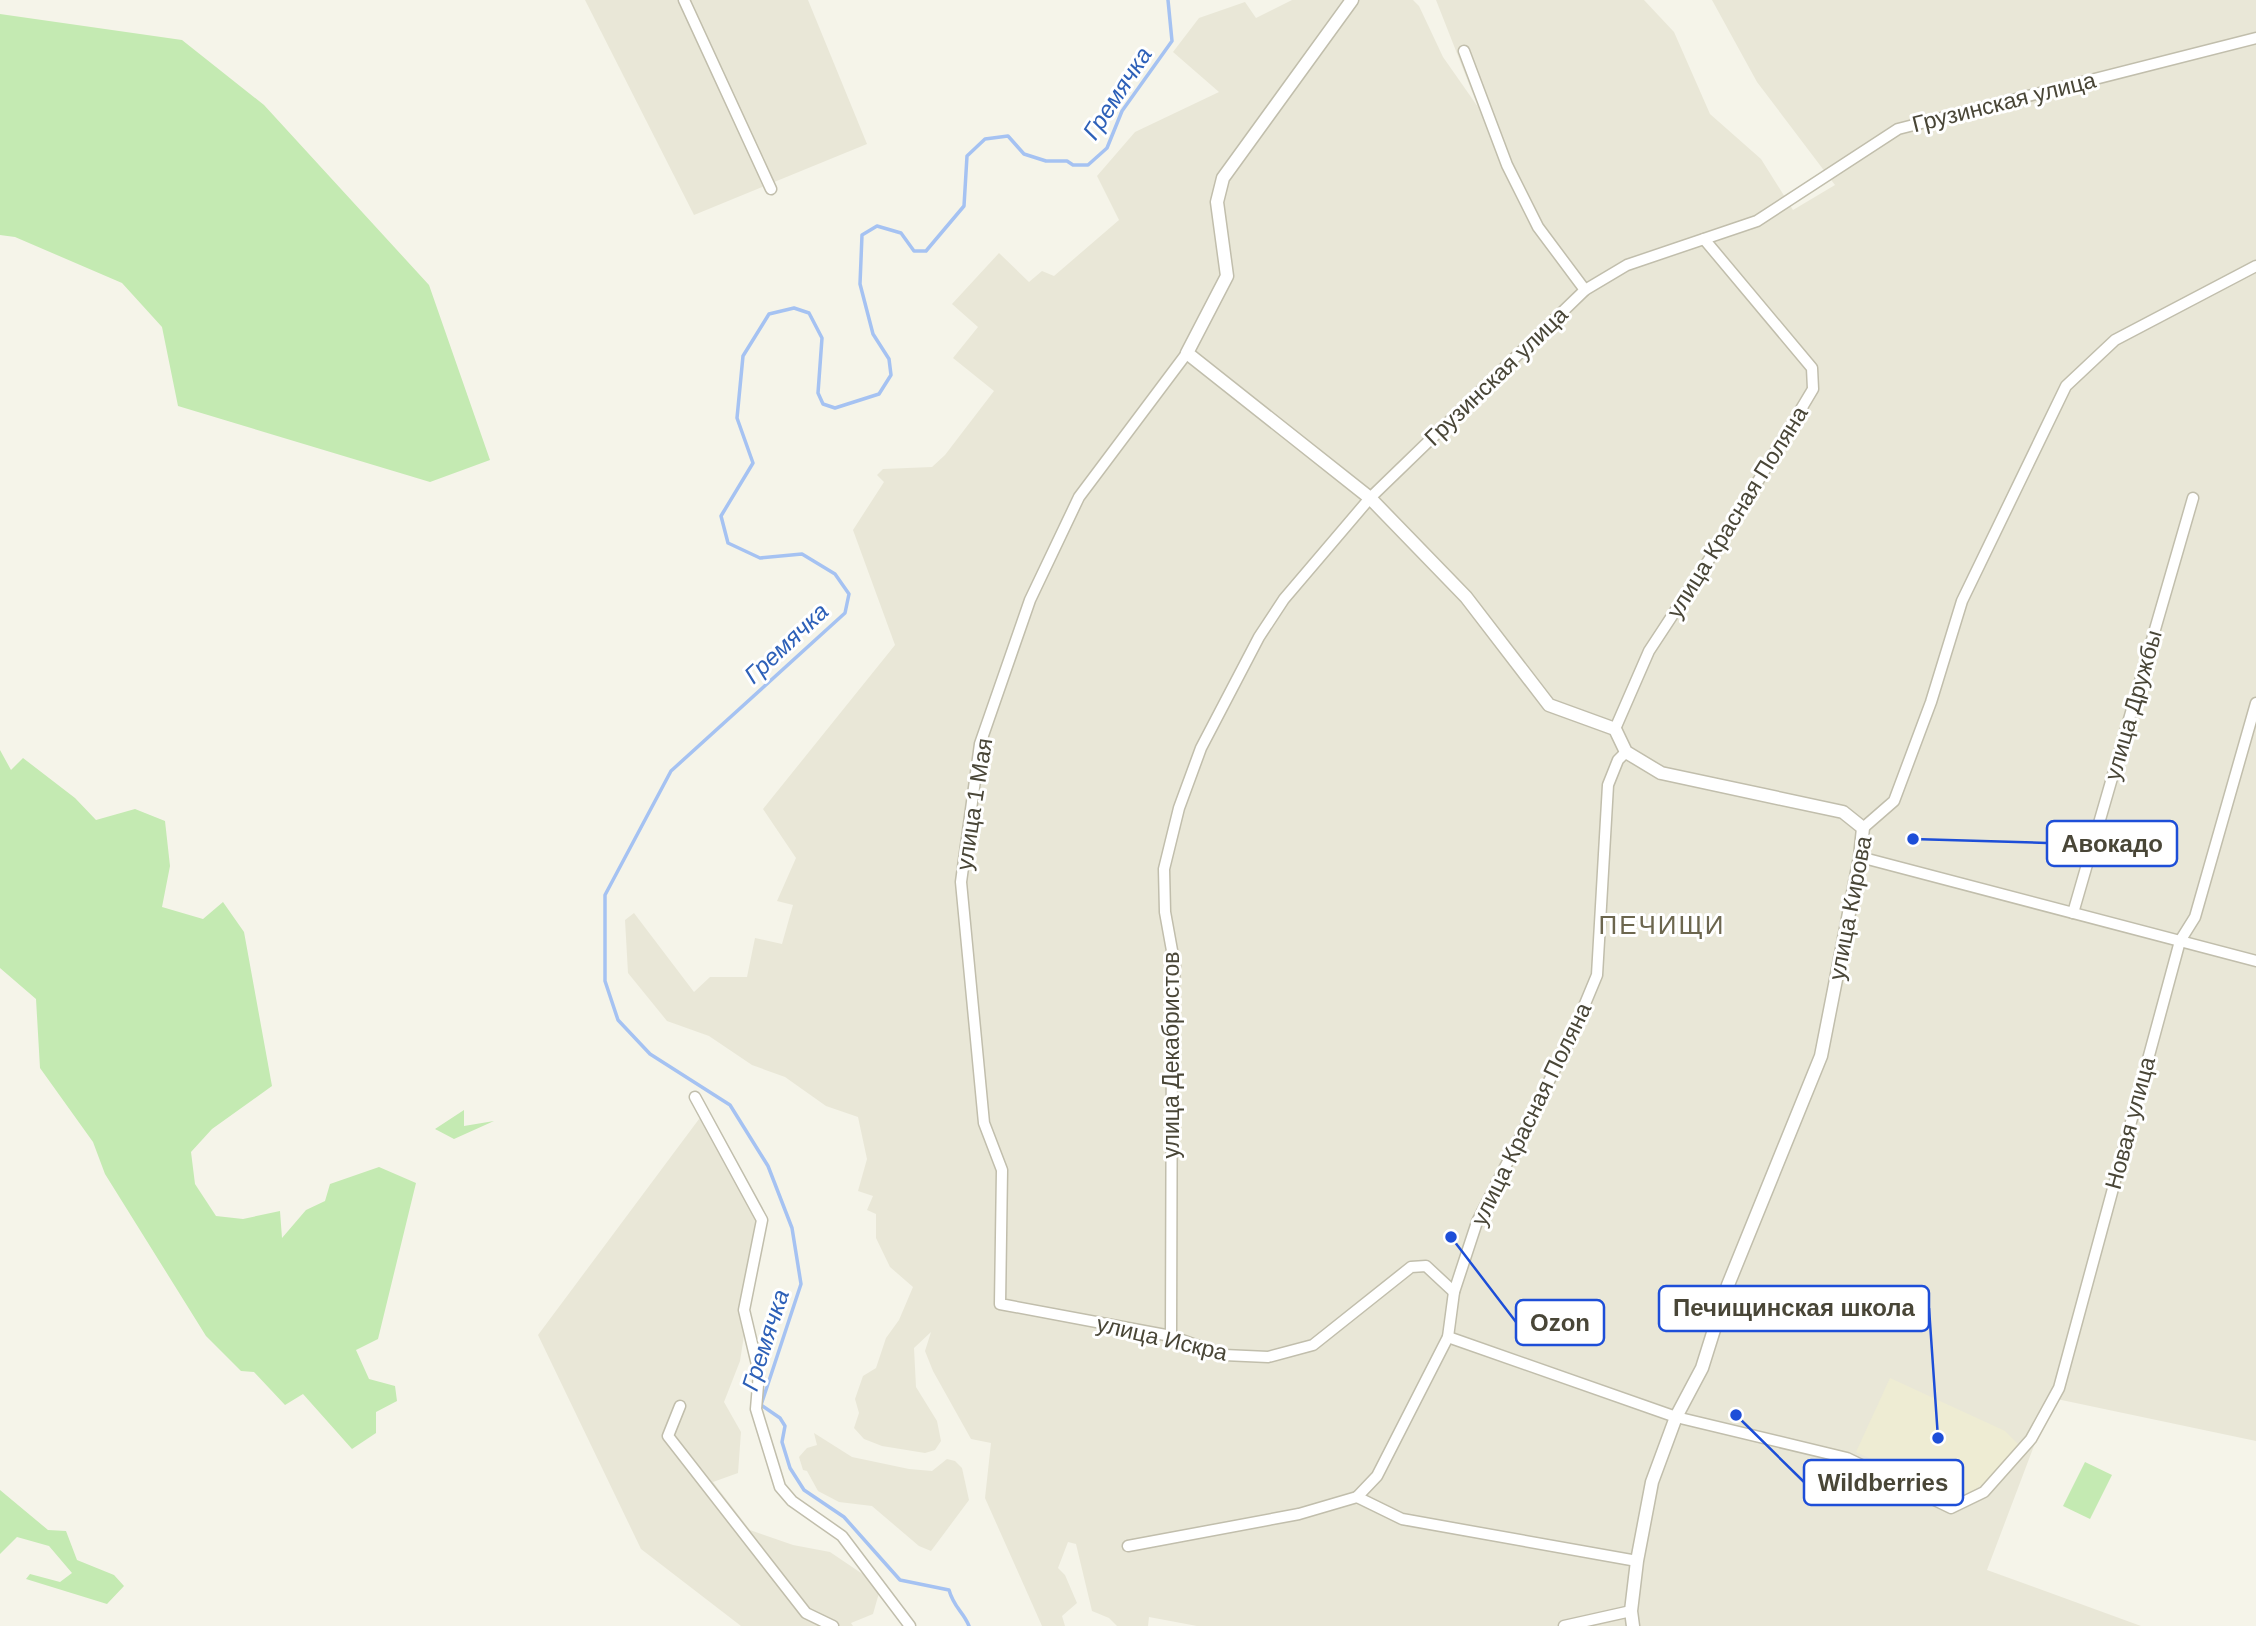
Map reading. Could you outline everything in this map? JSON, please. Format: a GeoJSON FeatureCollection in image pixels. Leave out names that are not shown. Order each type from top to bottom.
{"type":"FeatureCollection","features":[{"type":"Feature","properties":{"kind":"street"},"geometry":{"type":"LineString","coordinates":[[684,0],[771,189]]}},
{"type":"Feature","properties":{"kind":"street"},"geometry":{"type":"LineString","coordinates":[[1352,0],[1223,178],[1217,202],[1227,276],[1187,353],[1370,498],[1466,597],[1549,705],[1615,729],[1626,752],[1661,773],[1843,811],[1863,828]]}},
{"type":"Feature","properties":{"kind":"street","name":"Грузинская улица"},"geometry":{"type":"LineString","coordinates":[[1370,498],[1584,290],[1627,265],[1757,221],[1898,129],[2256,38]]}},
{"type":"Feature","properties":{"kind":"street"},"geometry":{"type":"LineString","coordinates":[[1464,51],[1513,178],[1538,227],[1584,290]]}},
{"type":"Feature","properties":{"kind":"street","name":"улица Красная Поляна"},"geometry":{"type":"LineString","coordinates":[[1615,729],[1649,651],[1733,523],[1813,389],[1812,368],[1704,239]]}},
{"type":"Feature","properties":{"kind":"street","name":"улица Кирова"},"geometry":{"type":"LineString","coordinates":[[1633,1626],[1631,1611],[1637,1561],[1652,1482],[1676,1417],[1702,1368],[1728,1285],[1821,1056],[1860,857],[1863,828],[1894,801],[1931,702],[1962,601],[2066,386],[2115,340],[2256,266]]}},
{"type":"Feature","properties":{"kind":"street","name":"улица 1 Мая"},"geometry":{"type":"LineString","coordinates":[[1000,1304],[1002,1170],[984,1124],[961,882],[980,744],[1030,600],[1079,497],[1187,353]]}},
{"type":"Feature","properties":{"kind":"street","name":"улица Декабристов"},"geometry":{"type":"LineString","coordinates":[[1171,1336],[1172,1023],[1175,967],[1165,912],[1164,869],[1179,808],[1200,748],[1259,637],[1284,599],[1370,498]]}},
{"type":"Feature","properties":{"kind":"street","name":"улица Дружбы"},"geometry":{"type":"LineString","coordinates":[[2073,913],[2193,498]]}},
{"type":"Feature","properties":{"kind":"street","name":"Новая улица"},"geometry":{"type":"LineString","coordinates":[[1676,1417],[1847,1458],[1951,1508],[1984,1492],[2031,1439],[2059,1388],[2180,941],[2195,917],[2256,703]]}},
{"type":"Feature","properties":{"kind":"street","name":"улица Красная Поляна"},"geometry":{"type":"LineString","coordinates":[[1357,1497],[1377,1476],[1448,1337],[1454,1292],[1477,1223],[1570,1040],[1597,975],[1608,785],[1618,760],[1626,752]]}},
{"type":"Feature","properties":{"kind":"street"},"geometry":{"type":"LineString","coordinates":[[1860,857],[2256,961]]}},
{"type":"Feature","properties":{"kind":"street"},"geometry":{"type":"LineString","coordinates":[[695,1097],[762,1220],[744,1310],[759,1373],[756,1409],[780,1487],[792,1501],[842,1536],[910,1626]]}},
{"type":"Feature","properties":{"kind":"street","name":"улица Искра"},"geometry":{"type":"LineString","coordinates":[[1000,1304],[1171,1336],[1224,1355],[1268,1357],[1313,1345],[1411,1266],[1426,1266],[1454,1292]]}},
{"type":"Feature","properties":{"kind":"street"},"geometry":{"type":"LineString","coordinates":[[1448,1337],[1676,1417]]}},
{"type":"Feature","properties":{"kind":"street"},"geometry":{"type":"LineString","coordinates":[[680,1406],[668,1436],[806,1613],[833,1626]]}},
{"type":"Feature","properties":{"kind":"street"},"geometry":{"type":"LineString","coordinates":[[1128,1546],[1299,1514],[1357,1497],[1402,1519],[1637,1561]]}},
{"type":"Feature","properties":{"kind":"street"},"geometry":{"type":"LineString","coordinates":[[1564,1626],[1631,1611]]}},
{"type":"Feature","properties":{"kind":"shaded area"},"geometry":{"type":"Polygon","coordinates":[[[585,0],[808,0],[867,144],[694,215],[585,0]]]}},
{"type":"Feature","properties":{"kind":"shaded area"},"geometry":{"type":"Polygon","coordinates":[[[1292,0],[1413,0],[1419,6],[1443,57],[1478,107],[1436,0],[1644,0],[1674,32],[1710,114],[1761,159],[1793,210],[1835,185],[1757,82],[1712,0],[2256,0],[2256,1441],[2052,1398],[1987,1570],[2141,1626],[1197,1626],[1149,1617],[1148,1626],[1117,1626],[1109,1618],[1092,1611],[1076,1544],[1068,1542],[1058,1568],[1065,1575],[1077,1603],[1062,1616],[1065,1626],[1042,1626],[985,1498],[991,1443],[971,1439],[933,1371],[925,1351],[931,1332],[914,1348],[916,1387],[937,1421],[941,1441],[935,1450],[925,1453],[882,1446],[864,1439],[854,1428],[859,1413],[855,1399],[863,1376],[876,1368],[886,1338],[899,1320],[913,1287],[890,1267],[876,1238],[876,1214],[867,1210],[873,1196],[858,1191],[867,1159],[858,1117],[826,1106],[785,1077],[752,1065],[709,1036],[667,1021],[628,973],[625,920],[634,913],[694,992],[710,977],[747,977],[755,938],[782,944],[793,905],[777,901],[796,858],[763,809],[895,645],[853,530],[884,482],[877,475],[883,469],[932,467],[945,455],[994,391],[953,358],[978,327],[952,304],[999,253],[1029,282],[1042,271],[1054,276],[1119,220],[1097,176],[1135,132],[1219,92],[1173,52],[1199,18],[1245,2],[1256,18],[1292,0]]]}},
{"type":"Feature","properties":{"kind":"shaded area"},"geometry":{"type":"Polygon","coordinates":[[[702,1115],[761,1221],[760,1258],[739,1307],[745,1329],[740,1361],[724,1402],[741,1432],[738,1473],[713,1482],[750,1530],[793,1545],[830,1552],[867,1577],[879,1593],[873,1614],[851,1623],[853,1626],[741,1626],[641,1549],[538,1335],[702,1115]]]}},
{"type":"Feature","properties":{"kind":"shaded area"},"geometry":{"type":"Polygon","coordinates":[[[1890,1378],[2005,1431],[2020,1446],[1983,1484],[1967,1495],[1954,1497],[1856,1452],[1890,1378]]]}},
{"type":"Feature","properties":{"kind":"shaded area"},"geometry":{"type":"Polygon","coordinates":[[[814,1433],[852,1457],[909,1469],[932,1471],[947,1459],[955,1461],[962,1468],[969,1500],[931,1551],[919,1546],[872,1506],[839,1502],[818,1491],[807,1471],[803,1470],[799,1457],[807,1448],[817,1445],[814,1433]]]}},
{"type":"Feature","properties":{"kind":"green space"},"geometry":{"type":"Polygon","coordinates":[[[0,14],[182,40],[264,105],[429,285],[490,460],[430,482],[178,406],[162,327],[122,283],[15,237],[0,235],[0,14]]]}},
{"type":"Feature","properties":{"kind":"green space"},"geometry":{"type":"Polygon","coordinates":[[[0,750],[11,770],[23,758],[75,798],[96,820],[135,809],[165,821],[170,866],[162,907],[203,919],[223,902],[244,932],[272,1086],[212,1129],[191,1152],[195,1184],[216,1216],[243,1219],[280,1211],[282,1238],[306,1210],[325,1201],[330,1184],[379,1167],[416,1183],[378,1339],[356,1350],[369,1379],[395,1386],[397,1401],[376,1412],[376,1433],[352,1449],[303,1394],[285,1405],[254,1372],[241,1371],[206,1336],[105,1174],[93,1142],[40,1068],[36,999],[0,968],[0,750]]]}},
{"type":"Feature","properties":{"kind":"green space"},"geometry":{"type":"Polygon","coordinates":[[[464,1110],[464,1126],[494,1121],[454,1139],[435,1129],[464,1110]]]}},
{"type":"Feature","properties":{"kind":"green space"},"geometry":{"type":"Polygon","coordinates":[[[2085,1462],[2112,1475],[2090,1519],[2063,1506],[2085,1462]]]}},
{"type":"Feature","properties":{"kind":"green space"},"geometry":{"type":"Polygon","coordinates":[[[0,1490],[48,1530],[66,1531],[77,1560],[114,1575],[124,1586],[107,1604],[26,1579],[30,1574],[60,1582],[72,1573],[49,1546],[17,1537],[0,1554],[0,1490]]]}},
{"type":"Feature","properties":{"kind":"waterway","name":"Гремячка"},"geometry":{"type":"LineString","coordinates":[[969,1626],[949,1590],[900,1580],[844,1517],[804,1490],[790,1468],[782,1442],[785,1426],[780,1418],[761,1405],[801,1284],[792,1228],[768,1166],[730,1105],[650,1054],[618,1020],[605,981],[605,895],[671,771],[845,613],[849,594],[835,574],[802,554],[760,558],[728,543],[721,516],[753,463],[737,418],[743,356],[769,314],[794,308],[809,313],[822,338],[818,393],[823,404],[835,408],[879,394],[891,375],[889,359],[873,334],[860,284],[862,235],[877,226],[901,233],[914,251],[926,251],[964,206],[967,156],[985,139],[1008,136],[1024,154],[1046,161],[1088,165],[1107,148],[1122,111],[1172,41],[1168,0]]}},
{"type":"Feature","properties":{"kind":"place","name":"Авокадо"},"geometry":{"type":"Point","coordinates":[1913,839]}},
{"type":"Feature","properties":{"kind":"place","name":"Ozon"},"geometry":{"type":"Point","coordinates":[1451,1237]}},
{"type":"Feature","properties":{"kind":"place","name":"Wildberries"},"geometry":{"type":"Point","coordinates":[1736,1415]}},
{"type":"Feature","properties":{"kind":"place","name":"Печищинская школа"},"geometry":{"type":"Point","coordinates":[1938,1438]}},
{"type":"Feature","properties":{"kind":"district","name":"ПЕЧИЩИ"},"geometry":{"type":"Point","coordinates":[1662,925]}}]}
